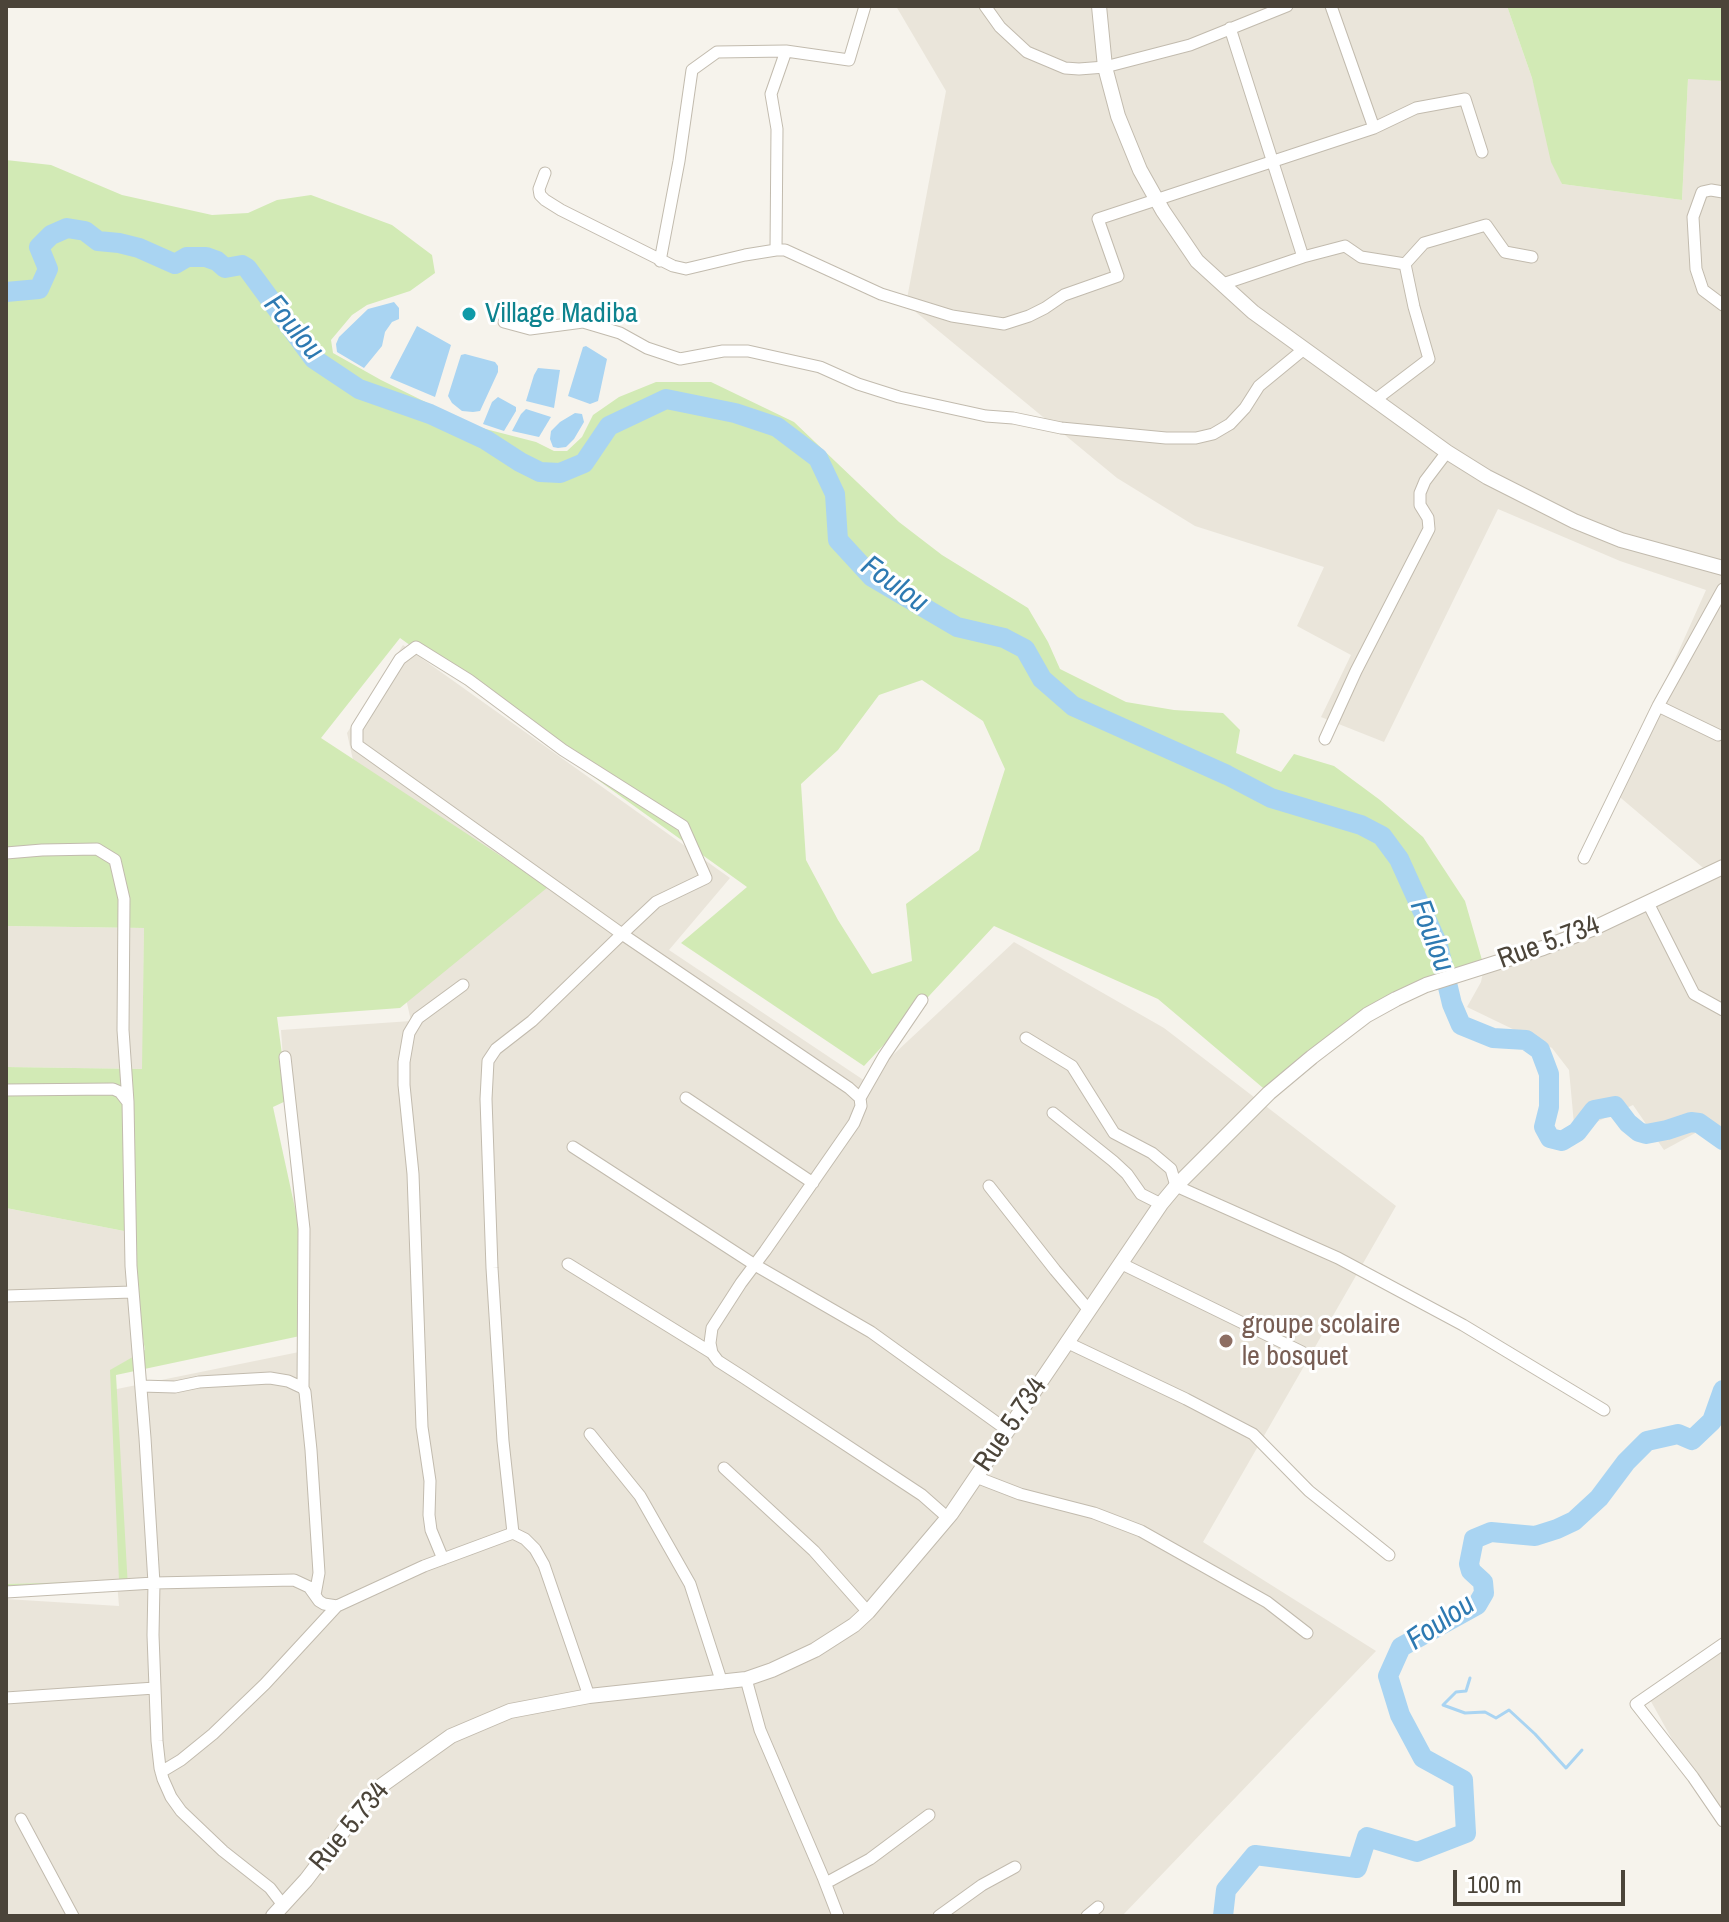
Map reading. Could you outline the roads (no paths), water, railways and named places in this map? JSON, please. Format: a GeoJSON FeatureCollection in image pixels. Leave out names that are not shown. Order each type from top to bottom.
{"type":"FeatureCollection","features":[{"type":"Feature","properties":{"kind":"street"},"geometry":{"type":"LineString","coordinates":[[660,261],[692,70],[717,52],[786,51],[849,60],[865,6]]}},
{"type":"Feature","properties":{"kind":"street"},"geometry":{"type":"LineString","coordinates":[[985,6],[1000,27],[1027,52],[1065,68],[1079,69],[1105,67],[1190,45],[1287,6]]}},
{"type":"Feature","properties":{"kind":"street"},"geometry":{"type":"LineString","coordinates":[[1099,6],[1105,67],[1118,116],[1140,170],[1197,261],[1253,312],[1447,452],[1487,477],[1574,521],[1621,540],[1723,568]]}},
{"type":"Feature","properties":{"kind":"street"},"geometry":{"type":"LineString","coordinates":[[1331,6],[1374,128]]}},
{"type":"Feature","properties":{"kind":"street"},"geometry":{"type":"LineString","coordinates":[[1230,28],[1303,257]]}},
{"type":"Feature","properties":{"kind":"street"},"geometry":{"type":"LineString","coordinates":[[776,250],[777,129],[771,94],[786,51]]}},
{"type":"Feature","properties":{"kind":"street"},"geometry":{"type":"LineString","coordinates":[[545,173],[539,189],[545,200],[673,266],[686,269],[785,250],[881,294],[952,316],[1004,324],[1029,316],[1064,295],[1118,276],[1098,219],[1374,128],[1416,108],[1465,99],[1482,152]]}},
{"type":"Feature","properties":{"kind":"street"},"geometry":{"type":"LineString","coordinates":[[1723,192],[1702,192],[1693,217],[1696,269],[1703,290],[1723,305]]}},
{"type":"Feature","properties":{"kind":"street"},"geometry":{"type":"LineString","coordinates":[[1405,264],[1424,243],[1486,225],[1505,252],[1532,257]]}},
{"type":"Feature","properties":{"kind":"street"},"geometry":{"type":"LineString","coordinates":[[1223,284],[1345,246],[1361,257],[1405,264]]}},
{"type":"Feature","properties":{"kind":"street"},"geometry":{"type":"LineString","coordinates":[[1375,400],[1429,359],[1405,264]]}},
{"type":"Feature","properties":{"kind":"street"},"geometry":{"type":"LineString","coordinates":[[504,322],[530,329],[583,322],[620,333],[647,348],[680,359],[723,351],[748,351],[820,367],[858,384],[899,397],[986,416],[1061,428],[1166,438],[1196,438],[1213,434],[1230,424],[1259,386],[1304,349]]}},
{"type":"Feature","properties":{"kind":"street"},"geometry":{"type":"LineString","coordinates":[[1325,739],[1429,529],[1428,518],[1420,505],[1420,493],[1425,481],[1447,452]]}},
{"type":"Feature","properties":{"kind":"street"},"geometry":{"type":"LineString","coordinates":[[1584,858],[1658,706],[1723,589]]}},
{"type":"Feature","properties":{"kind":"street"},"geometry":{"type":"LineString","coordinates":[[513,1533],[503,1441],[492,1268],[486,1099],[488,1061],[496,1049],[532,1021],[622,934],[656,902],[706,878],[683,826],[563,750],[469,680],[416,647],[400,659],[357,728],[357,745],[622,934],[860,1098]]}},
{"type":"Feature","properties":{"kind":"street"},"geometry":{"type":"LineString","coordinates":[[1658,706],[1718,735]]}},
{"type":"Feature","properties":{"kind":"street"},"geometry":{"type":"LineString","coordinates":[[6,853],[97,849],[115,860],[124,899],[123,1030],[128,1102],[132,1292],[154,1583],[153,1635],[161,1772],[171,1797],[181,1811],[223,1851],[270,1888],[278,1910]]}},
{"type":"Feature","properties":{"kind":"street","name":"Rue 5.734"},"geometry":{"type":"LineString","coordinates":[[278,1910],[381,1786],[451,1736],[510,1711],[589,1696],[746,1679],[815,1650],[854,1625],[948,1518],[1161,1204],[1269,1093],[1367,1015],[1426,985],[1592,929],[1723,867]]}},
{"type":"Feature","properties":{"kind":"street"},"geometry":{"type":"LineString","coordinates":[[1648,903],[1694,994],[1723,1010]]}},
{"type":"Feature","properties":{"kind":"street"},"geometry":{"type":"LineString","coordinates":[[443,1559],[431,1530],[430,1481],[422,1427],[413,1174],[404,1062],[409,1033],[418,1018],[463,985]]}},
{"type":"Feature","properties":{"kind":"street"},"geometry":{"type":"LineString","coordinates":[[712,1353],[712,1328],[854,1123],[861,1106],[860,1098],[922,1000]]}},
{"type":"Feature","properties":{"kind":"street"},"geometry":{"type":"LineString","coordinates":[[1026,1038],[1072,1066],[1114,1133],[1152,1153],[1171,1169],[1176,1186],[1338,1258],[1463,1325],[1604,1410]]}},
{"type":"Feature","properties":{"kind":"street"},"geometry":{"type":"LineString","coordinates":[[285,1057],[304,1229],[303,1388],[311,1450],[319,1573],[315,1595]]}},
{"type":"Feature","properties":{"kind":"street"},"geometry":{"type":"LineString","coordinates":[[6,1090],[113,1089],[128,1102]]}},
{"type":"Feature","properties":{"kind":"street"},"geometry":{"type":"LineString","coordinates":[[686,1098],[813,1183]]}},
{"type":"Feature","properties":{"kind":"street"},"geometry":{"type":"LineString","coordinates":[[1053,1113],[1113,1161],[1141,1194],[1161,1204]]}},
{"type":"Feature","properties":{"kind":"street"},"geometry":{"type":"LineString","coordinates":[[573,1147],[755,1265],[871,1332],[1007,1430]]}},
{"type":"Feature","properties":{"kind":"street"},"geometry":{"type":"LineString","coordinates":[[989,1186],[1088,1309]]}},
{"type":"Feature","properties":{"kind":"street"},"geometry":{"type":"LineString","coordinates":[[1120,1263],[1302,1352]]}},
{"type":"Feature","properties":{"kind":"street"},"geometry":{"type":"LineString","coordinates":[[568,1264],[712,1353],[718,1361],[922,1495],[948,1518]]}},
{"type":"Feature","properties":{"kind":"street"},"geometry":{"type":"LineString","coordinates":[[6,1296],[132,1292]]}},
{"type":"Feature","properties":{"kind":"street"},"geometry":{"type":"LineString","coordinates":[[1066,1342],[1253,1434],[1309,1491],[1389,1555]]}},
{"type":"Feature","properties":{"kind":"street"},"geometry":{"type":"LineString","coordinates":[[141,1386],[175,1387],[199,1382],[270,1378],[303,1388]]}},
{"type":"Feature","properties":{"kind":"street"},"geometry":{"type":"LineString","coordinates":[[590,1434],[640,1496],[690,1584],[722,1683]]}},
{"type":"Feature","properties":{"kind":"street"},"geometry":{"type":"LineString","coordinates":[[724,1468],[814,1551],[868,1612]]}},
{"type":"Feature","properties":{"kind":"street"},"geometry":{"type":"LineString","coordinates":[[976,1477],[1020,1494],[1094,1513],[1141,1531],[1267,1602],[1307,1633]]}},
{"type":"Feature","properties":{"kind":"street"},"geometry":{"type":"LineString","coordinates":[[161,1772],[213,1734],[265,1684],[337,1606],[394,1578],[513,1533],[535,1549],[544,1565],[589,1696]]}},
{"type":"Feature","properties":{"kind":"street"},"geometry":{"type":"LineString","coordinates":[[6,1592],[154,1583],[294,1580],[309,1587],[324,1604],[337,1606]]}},
{"type":"Feature","properties":{"kind":"street"},"geometry":{"type":"LineString","coordinates":[[1723,1644],[1636,1704],[1723,1821]]}},
{"type":"Feature","properties":{"kind":"street"},"geometry":{"type":"LineString","coordinates":[[746,1679],[760,1730],[838,1916]]}},
{"type":"Feature","properties":{"kind":"street"},"geometry":{"type":"LineString","coordinates":[[6,1698],[155,1688]]}},
{"type":"Feature","properties":{"kind":"street"},"geometry":{"type":"LineString","coordinates":[[826,1883],[870,1859],[929,1815]]}},
{"type":"Feature","properties":{"kind":"street"},"geometry":{"type":"LineString","coordinates":[[21,1819],[73,1916]]}},
{"type":"Feature","properties":{"kind":"street"},"geometry":{"type":"LineString","coordinates":[[939,1916],[982,1885],[1015,1867]]}},
{"type":"Feature","properties":{"kind":"street"},"geometry":{"type":"LineString","coordinates":[[1087,1916],[1098,1907]]}},
{"type":"Feature","properties":{"kind":"water"},"geometry":{"type":"Polygon","coordinates":[[[394,302],[399,308],[399,319],[392,322],[385,332],[382,346],[364,368],[337,352],[339,337],[368,309],[394,302]]]}},
{"type":"Feature","properties":{"kind":"water"},"geometry":{"type":"Polygon","coordinates":[[[417,326],[451,345],[435,397],[390,378],[417,326]]]}},
{"type":"Feature","properties":{"kind":"water"},"geometry":{"type":"Polygon","coordinates":[[[583,347],[607,359],[598,401],[590,404],[568,396],[583,347]]]}},
{"type":"Feature","properties":{"kind":"water"},"geometry":{"type":"Polygon","coordinates":[[[461,355],[495,362],[498,366],[480,411],[462,411],[448,396],[461,355]]]}},
{"type":"Feature","properties":{"kind":"water"},"geometry":{"type":"Polygon","coordinates":[[[538,368],[560,370],[554,408],[526,401],[538,368]]]}},
{"type":"Feature","properties":{"kind":"water"},"geometry":{"type":"Polygon","coordinates":[[[498,397],[516,407],[504,431],[483,424],[492,402],[498,397]]]}},
{"type":"Feature","properties":{"kind":"water"},"geometry":{"type":"Polygon","coordinates":[[[526,409],[551,417],[539,437],[512,431],[526,409]]]}},
{"type":"Feature","properties":{"kind":"water"},"geometry":{"type":"Polygon","coordinates":[[[575,413],[582,414],[584,422],[574,439],[566,447],[553,447],[551,431],[575,413]]]}},
{"type":"Feature","properties":{"kind":"waterway","name":"Foulou"},"geometry":{"type":"LineString","coordinates":[[6,292],[39,289],[48,269],[39,247],[51,235],[67,228],[85,231],[98,241],[139,248],[175,264],[187,257],[206,257],[225,268],[242,265],[314,359],[359,389],[430,414],[486,440],[540,472],[560,473],[584,463],[609,426],[666,399],[735,413],[777,427],[818,458],[835,494],[838,540],[872,577],[957,627],[1004,638],[1025,649],[1042,679],[1073,706],[1271,798],[1361,825],[1382,836],[1399,859],[1438,945],[1452,1004],[1461,1025],[1493,1038],[1526,1040],[1540,1050],[1549,1074],[1549,1107],[1544,1127],[1550,1138],[1562,1141],[1577,1132],[1594,1110],[1615,1106],[1639,1132],[1646,1134],[1667,1130],[1691,1122],[1699,1123],[1723,1140]]}},
{"type":"Feature","properties":{"kind":"waterway","name":"Foulou"},"geometry":{"type":"LineString","coordinates":[[1223,1916],[1226,1890],[1255,1855],[1357,1868],[1367,1837],[1417,1852],[1466,1833],[1463,1780],[1423,1758],[1400,1715],[1388,1676],[1401,1647],[1477,1605],[1484,1593],[1483,1582],[1471,1571],[1469,1564],[1474,1539],[1491,1532],[1535,1536],[1574,1521],[1599,1498],[1626,1462],[1647,1441],[1678,1434],[1692,1440],[1712,1421],[1723,1390]]}},
{"type":"Feature","properties":{"kind":"waterway"},"geometry":{"type":"LineString","coordinates":[[1470,1678],[1466,1691],[1456,1692],[1443,1705],[1465,1713],[1485,1712],[1496,1718],[1509,1710],[1566,1768],[1582,1750]]}},
{"type":"Feature","properties":{"kind":"place","name":"Village Madiba"},"geometry":{"type":"Point","coordinates":[469,314]}},
{"type":"Feature","properties":{"kind":"place","name":"groupe scolaire le bosquet"},"geometry":{"type":"Point","coordinates":[1226,1341]}}]}
